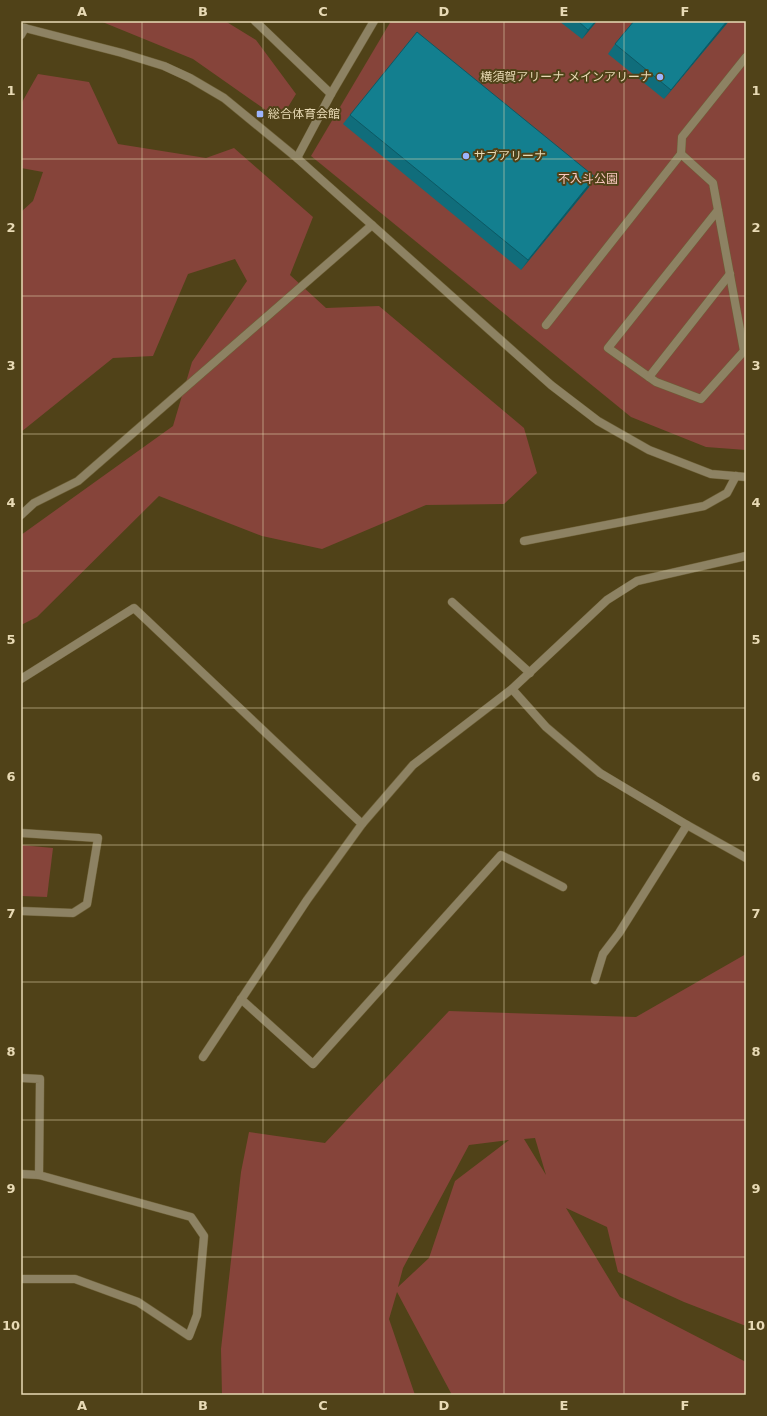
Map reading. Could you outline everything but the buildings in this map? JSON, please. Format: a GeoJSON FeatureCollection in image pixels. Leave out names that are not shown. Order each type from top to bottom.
{"type":"FeatureCollection","features":[{"type":"Feature","properties":{"kind":"street"},"geometry":{"type":"LineString","coordinates":[[255,21],[331,94]]}},
{"type":"Feature","properties":{"kind":"street"},"geometry":{"type":"LineString","coordinates":[[297,158],[331,94],[374,21]]}},
{"type":"Feature","properties":{"kind":"street"},"geometry":{"type":"LineString","coordinates":[[21,36],[23,27],[122,53],[164,66],[190,78],[224,98],[297,158],[545,380],[598,421],[649,450],[711,474],[746,477]]}},
{"type":"Feature","properties":{"kind":"street"},"geometry":{"type":"LineString","coordinates":[[546,325],[681,154],[682,137],[746,57]]}},
{"type":"Feature","properties":{"kind":"street"},"geometry":{"type":"LineString","coordinates":[[681,154],[713,183],[730,274],[744,351],[701,399],[656,382],[608,348],[718,210]]}},
{"type":"Feature","properties":{"kind":"street"},"geometry":{"type":"LineString","coordinates":[[21,515],[34,503],[78,481],[372,225]]}},
{"type":"Feature","properties":{"kind":"street"},"geometry":{"type":"LineString","coordinates":[[649,377],[730,274]]}},
{"type":"Feature","properties":{"kind":"street"},"geometry":{"type":"LineString","coordinates":[[524,542],[704,506],[728,493],[736,476]]}},
{"type":"Feature","properties":{"kind":"street"},"geometry":{"type":"LineString","coordinates":[[203,1057],[307,900],[362,824],[413,765],[512,689],[607,600],[637,581],[746,556]]}},
{"type":"Feature","properties":{"kind":"street"},"geometry":{"type":"LineString","coordinates":[[452,602],[530,673]]}},
{"type":"Feature","properties":{"kind":"street"},"geometry":{"type":"LineString","coordinates":[[21,679],[134,608],[362,824]]}},
{"type":"Feature","properties":{"kind":"street"},"geometry":{"type":"LineString","coordinates":[[512,689],[546,727],[600,773],[746,858]]}},
{"type":"Feature","properties":{"kind":"street"},"geometry":{"type":"LineString","coordinates":[[595,980],[603,954],[619,933],[687,825]]}},
{"type":"Feature","properties":{"kind":"street"},"geometry":{"type":"LineString","coordinates":[[21,833],[98,838],[87,904],[73,913],[21,911]]}},
{"type":"Feature","properties":{"kind":"street"},"geometry":{"type":"LineString","coordinates":[[241,999],[313,1064],[501,855],[563,888]]}},
{"type":"Feature","properties":{"kind":"street"},"geometry":{"type":"LineString","coordinates":[[21,1078],[40,1079],[39,1175]]}},
{"type":"Feature","properties":{"kind":"street"},"geometry":{"type":"LineString","coordinates":[[21,1174],[39,1175],[191,1217],[204,1236],[197,1315],[190,1336],[138,1302],[75,1280],[21,1279]]}},
{"type":"Feature","properties":{"kind":"green space"},"geometry":{"type":"Polygon","coordinates":[[[100,21],[225,21],[256,40],[296,94],[280,120],[193,59],[100,21]]]}},
{"type":"Feature","properties":{"kind":"green space","name":"不入斗公園"},"geometry":{"type":"Polygon","coordinates":[[[391,21],[746,21],[746,450],[706,447],[631,417],[311,156],[391,21]]]}},
{"type":"Feature","properties":{"kind":"green space"},"geometry":{"type":"Polygon","coordinates":[[[38,74],[89,82],[118,144],[206,158],[234,148],[313,217],[290,275],[326,308],[379,306],[524,428],[537,473],[504,504],[426,505],[322,549],[262,536],[159,496],[37,617],[21,625],[21,535],[173,426],[192,362],[247,281],[235,259],[188,274],[153,356],[113,358],[21,432],[21,212],[33,201],[43,172],[21,168],[21,104],[38,74]]]}},
{"type":"Feature","properties":{"kind":"green space"},"geometry":{"type":"Polygon","coordinates":[[[21,845],[53,848],[47,897],[21,896],[21,845]]]}},
{"type":"Feature","properties":{"kind":"green space"},"geometry":{"type":"Polygon","coordinates":[[[746,954],[746,1326],[684,1302],[618,1272],[607,1227],[566,1208],[620,1297],[746,1362],[746,1395],[452,1395],[397,1292],[389,1319],[415,1395],[222,1395],[221,1349],[241,1172],[249,1132],[325,1143],[449,1011],[636,1017],[746,954]],[[535,1138],[524,1139],[546,1175],[535,1138]],[[509,1140],[469,1145],[403,1268],[398,1287],[429,1258],[455,1181],[509,1140]]]}},
{"type":"Feature","properties":{"kind":"place","name":"横須賀アリーナ メインアリーナ"},"geometry":{"type":"Point","coordinates":[660,77]}},
{"type":"Feature","properties":{"kind":"place","name":"総合体育会館"},"geometry":{"type":"Point","coordinates":[260,114]}},
{"type":"Feature","properties":{"kind":"place","name":"サブアリーナ"},"geometry":{"type":"Point","coordinates":[466,156]}}]}
